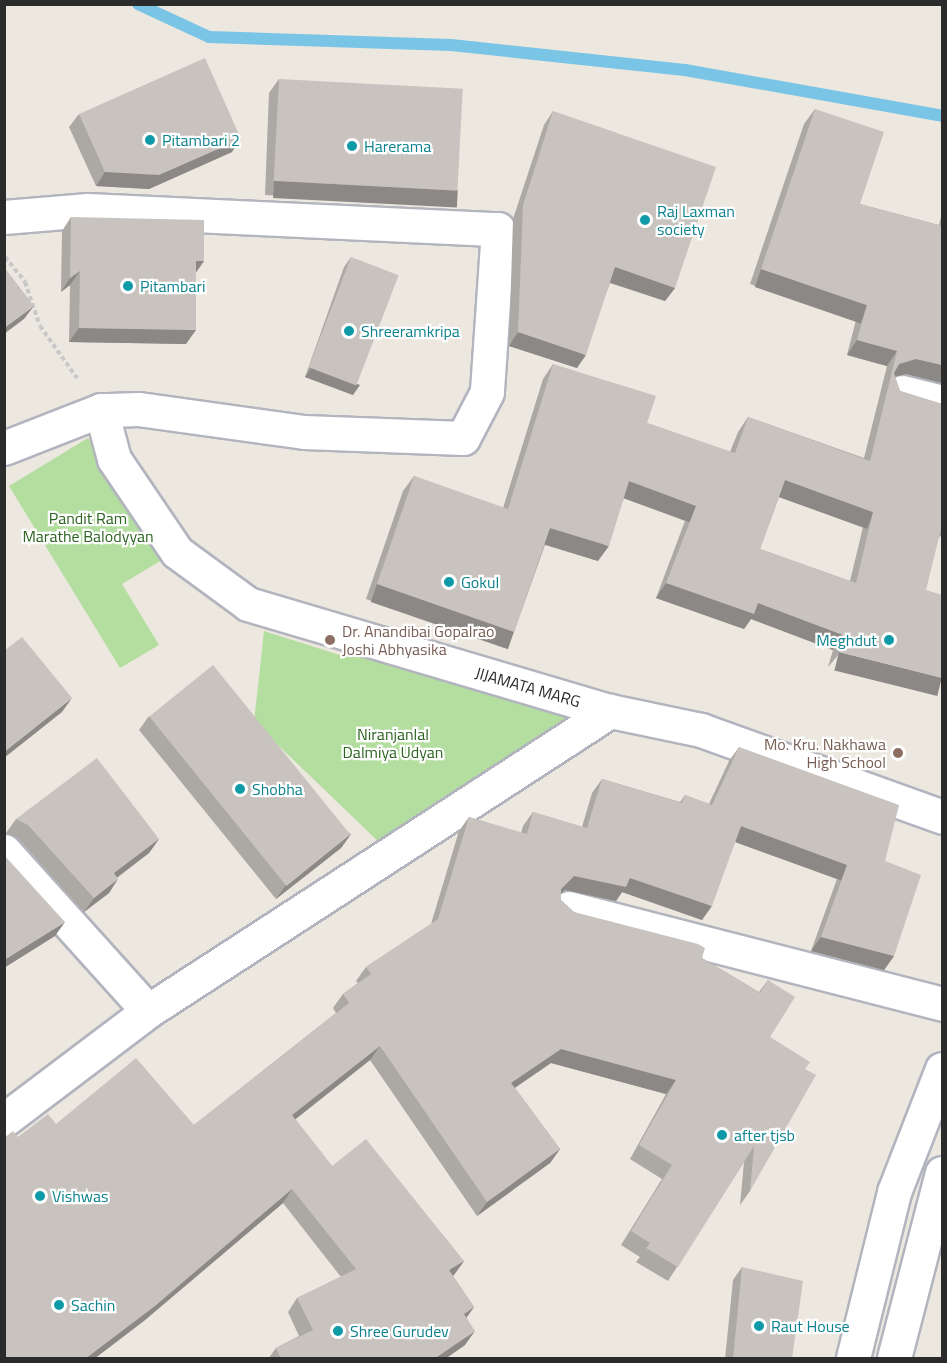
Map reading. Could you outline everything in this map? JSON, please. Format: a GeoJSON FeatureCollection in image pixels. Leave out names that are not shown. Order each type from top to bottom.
{"type":"FeatureCollection","features":[{"type":"Feature","properties":{"kind":"street"},"geometry":{"type":"LineString","coordinates":[[4,217],[87,210],[498,229],[487,392],[463,438],[303,432],[138,409],[100,410],[4,448]]}},
{"type":"Feature","properties":{"kind":"street"},"geometry":{"type":"LineString","coordinates":[[902,392],[942,402]]}},
{"type":"Feature","properties":{"kind":"street","name":"JIJAMATA MARG"},"geometry":{"type":"LineString","coordinates":[[100,410],[114,459],[177,552],[248,604],[610,711],[701,729],[942,816]]}},
{"type":"Feature","properties":{"kind":"street"},"geometry":{"type":"LineString","coordinates":[[4,1120],[148,1011],[610,711]]}},
{"type":"Feature","properties":{"kind":"street"},"geometry":{"type":"LineString","coordinates":[[4,851],[148,1011]]}},
{"type":"Feature","properties":{"kind":"street"},"geometry":{"type":"LineString","coordinates":[[568,908],[942,1004]]}},
{"type":"Feature","properties":{"kind":"street"},"geometry":{"type":"LineString","coordinates":[[853,1359],[890,1211],[942,1069]]}},
{"type":"Feature","properties":{"kind":"street"},"geometry":{"type":"LineString","coordinates":[[894,1359],[927,1223],[942,1173]]}},
{"type":"Feature","properties":{"kind":"street"},"geometry":{"type":"LineString","coordinates":[[890,1211],[927,1223]]}},
{"type":"Feature","properties":{"kind":"path"},"geometry":{"type":"LineString","coordinates":[[4,256],[25,282],[40,326],[100,410]]}},
{"type":"Feature","properties":{"kind":"green space","name":"Pandit Ram Marathe Balodyyan"},"geometry":{"type":"Polygon","coordinates":[[[88,438],[162,560],[122,584],[159,645],[120,668],[9,486],[88,438]]]}},
{"type":"Feature","properties":{"kind":"green space","name":"Niranjanlal Dalmiya Udyan"},"geometry":{"type":"Polygon","coordinates":[[[264,631],[346,657],[352,648],[590,716],[383,846],[254,722],[264,631]]]}},
{"type":"Feature","properties":{"kind":"building","name":"Pitambari 2"},"geometry":{"type":"Polygon","coordinates":[[[205,58],[241,139],[159,175],[105,172],[79,114],[205,58]]]}},
{"type":"Feature","properties":{"kind":"building","name":"Harerama"},"geometry":{"type":"Polygon","coordinates":[[[279,79],[463,89],[457,190],[274,181],[279,79]]]}},
{"type":"Feature","properties":{"kind":"building"},"geometry":{"type":"Polygon","coordinates":[[[815,109],[884,132],[860,204],[942,226],[942,365],[916,359],[899,364],[894,373],[900,391],[942,404],[942,525],[926,590],[942,595],[942,678],[839,652],[843,635],[758,603],[754,614],[666,583],[696,506],[629,481],[609,546],[550,528],[514,632],[377,584],[414,476],[508,509],[553,364],[656,396],[647,423],[735,453],[748,417],[870,461],[897,351],[857,340],[867,305],[761,269],[815,109]],[[785,480],[760,549],[856,583],[873,512],[785,480]]]}},
{"type":"Feature","properties":{"kind":"building"},"geometry":{"type":"Polygon","coordinates":[[[553,111],[716,167],[675,288],[615,267],[586,355],[518,332],[523,205],[553,111]]]}},
{"type":"Feature","properties":{"kind":"building","name":"Pitambari"},"geometry":{"type":"Polygon","coordinates":[[[71,217],[204,220],[204,261],[196,261],[196,330],[79,328],[80,271],[70,278],[71,217]]]}},
{"type":"Feature","properties":{"kind":"building","name":"Shreeramkripa"},"geometry":{"type":"Polygon","coordinates":[[[351,257],[399,275],[356,385],[309,367],[351,257]]]}},
{"type":"Feature","properties":{"kind":"building"},"geometry":{"type":"Polygon","coordinates":[[[4,267],[34,306],[4,328],[4,267]]]}},
{"type":"Feature","properties":{"kind":"building"},"geometry":{"type":"Polygon","coordinates":[[[22,637],[72,698],[4,752],[4,651],[22,637]]]}},
{"type":"Feature","properties":{"kind":"building","name":"Shobha"},"geometry":{"type":"Polygon","coordinates":[[[213,665],[350,834],[286,886],[149,717],[213,665]]]}},
{"type":"Feature","properties":{"kind":"building"},"geometry":{"type":"Polygon","coordinates":[[[739,747],[899,805],[885,861],[921,875],[894,956],[821,937],[847,865],[741,826],[712,906],[630,878],[626,887],[574,876],[561,889],[561,900],[574,912],[698,944],[705,948],[702,958],[760,993],[768,980],[795,997],[770,1037],[810,1062],[805,1069],[816,1075],[750,1191],[754,1146],[678,1267],[646,1248],[650,1243],[631,1231],[672,1165],[639,1145],[676,1080],[561,1049],[511,1083],[560,1149],[487,1202],[380,1046],[292,1115],[332,1166],[366,1139],[464,1261],[449,1270],[474,1307],[464,1314],[475,1331],[434,1359],[281,1359],[276,1348],[313,1330],[297,1298],[356,1269],[292,1189],[155,1306],[85,1359],[4,1359],[4,1138],[13,1131],[18,1137],[48,1114],[56,1124],[136,1058],[194,1125],[349,1003],[343,994],[371,974],[366,967],[438,919],[469,817],[527,834],[533,812],[587,828],[602,779],[682,803],[685,795],[712,805],[739,747]]]}},
{"type":"Feature","properties":{"kind":"building"},"geometry":{"type":"Polygon","coordinates":[[[97,758],[159,839],[114,873],[118,879],[94,898],[28,825],[16,819],[97,758]]]}},
{"type":"Feature","properties":{"kind":"building"},"geometry":{"type":"Polygon","coordinates":[[[4,855],[65,922],[4,960],[4,855]]]}},
{"type":"Feature","properties":{"kind":"building","name":"Raut House"},"geometry":{"type":"Polygon","coordinates":[[[742,1267],[803,1281],[792,1359],[733,1359],[742,1267]]]}},
{"type":"Feature","properties":{"kind":"waterway"},"geometry":{"type":"LineString","coordinates":[[138,4],[209,37],[451,45],[685,70],[942,116]]}},
{"type":"Feature","properties":{"kind":"place","name":"Pitambari 2"},"geometry":{"type":"Point","coordinates":[150,140]}},
{"type":"Feature","properties":{"kind":"place","name":"Harerama"},"geometry":{"type":"Point","coordinates":[352,146]}},
{"type":"Feature","properties":{"kind":"place","name":"Raj Laxman society"},"geometry":{"type":"Point","coordinates":[645,220]}},
{"type":"Feature","properties":{"kind":"place","name":"Pitambari"},"geometry":{"type":"Point","coordinates":[128,286]}},
{"type":"Feature","properties":{"kind":"place","name":"Shreeramkripa"},"geometry":{"type":"Point","coordinates":[349,331]}},
{"type":"Feature","properties":{"kind":"place","name":"Gokul"},"geometry":{"type":"Point","coordinates":[449,582]}},
{"type":"Feature","properties":{"kind":"place","name":"Dr. Anandibai Gopalrao Joshi Abhyasika"},"geometry":{"type":"Point","coordinates":[330,640]}},
{"type":"Feature","properties":{"kind":"place","name":"Meghdut"},"geometry":{"type":"Point","coordinates":[889,640]}},
{"type":"Feature","properties":{"kind":"place","name":"Mo. Kru. Nakhawa High School"},"geometry":{"type":"Point","coordinates":[898,753]}},
{"type":"Feature","properties":{"kind":"place","name":"Shobha"},"geometry":{"type":"Point","coordinates":[240,789]}},
{"type":"Feature","properties":{"kind":"place","name":"after tjsb"},"geometry":{"type":"Point","coordinates":[722,1135]}},
{"type":"Feature","properties":{"kind":"place","name":"Vishwas"},"geometry":{"type":"Point","coordinates":[40,1196]}},
{"type":"Feature","properties":{"kind":"place","name":"Sachin"},"geometry":{"type":"Point","coordinates":[59,1305]}},
{"type":"Feature","properties":{"kind":"place","name":"Raut House"},"geometry":{"type":"Point","coordinates":[759,1326]}},
{"type":"Feature","properties":{"kind":"place","name":"Shree Gurudev"},"geometry":{"type":"Point","coordinates":[338,1331]}}]}
